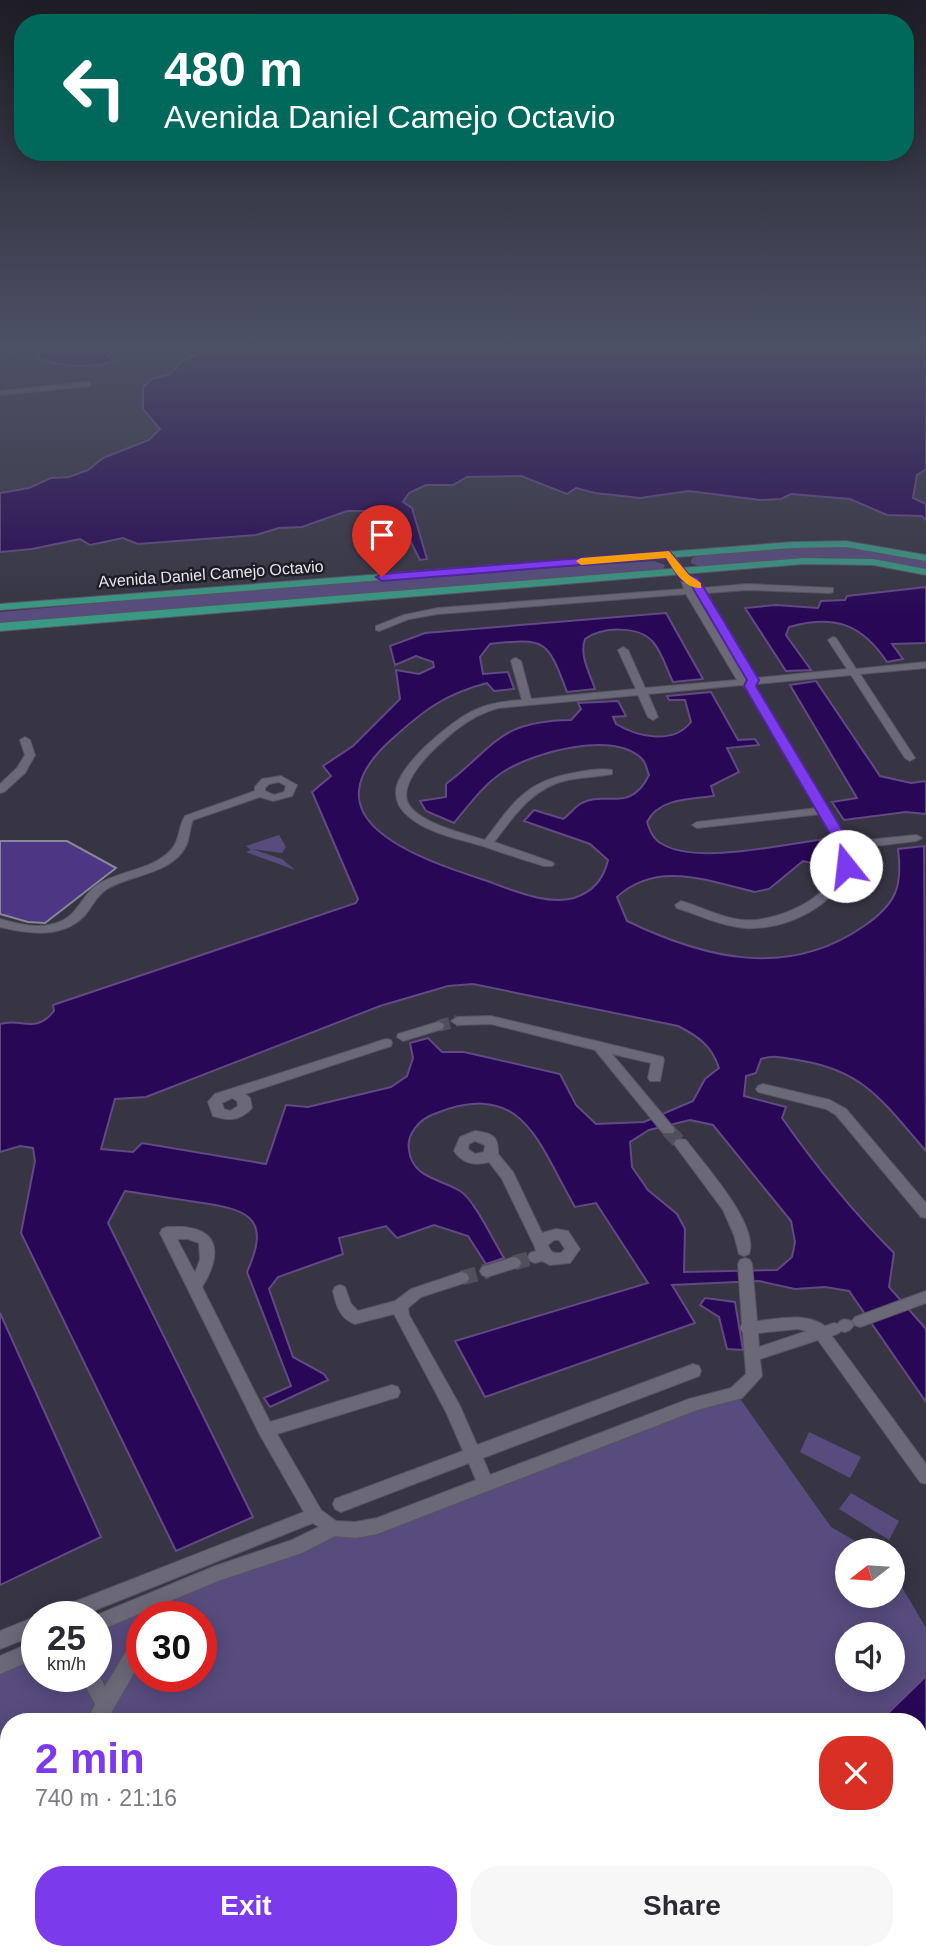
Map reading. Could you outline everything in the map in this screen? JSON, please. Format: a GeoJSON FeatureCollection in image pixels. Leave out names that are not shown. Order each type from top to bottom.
{"type":"FeatureCollection","features":[{"type":"Feature","properties":{"kind":"main road","name":"Avenida Daniel Camejo Octavio"},"geometry":{"type":"LineString","coordinates":[[0,607],[669,554],[846,544],[926,558]]}},
{"type":"Feature","properties":{"kind":"main road","name":"Avenida Daniel Camejo Octavio"},"geometry":{"type":"LineString","coordinates":[[0,627],[841,560],[873,562],[926,572]]}},
{"type":"Feature","properties":{"kind":"street"},"geometry":{"type":"LineString","coordinates":[[669,554],[701,591],[749,682],[845,846],[846,866],[841,880],[813,902],[780,919],[754,924],[728,922],[681,905]]}},
{"type":"Feature","properties":{"kind":"street"},"geometry":{"type":"LineString","coordinates":[[684,574],[683,581],[689,592],[749,682]]}},
{"type":"Feature","properties":{"kind":"street"},"geometry":{"type":"LineString","coordinates":[[379,628],[407,617],[438,611],[747,587],[830,590]]}},
{"type":"Feature","properties":{"kind":"street"},"geometry":{"type":"LineString","coordinates":[[833,640],[910,758]]}},
{"type":"Feature","properties":{"kind":"street"},"geometry":{"type":"LineString","coordinates":[[623,650],[653,717]]}},
{"type":"Feature","properties":{"kind":"street"},"geometry":{"type":"LineString","coordinates":[[516,661],[527,701]]}},
{"type":"Feature","properties":{"kind":"street"},"geometry":{"type":"LineString","coordinates":[[548,864],[416,818],[405,808],[400,787],[405,772],[459,721],[485,708],[527,701],[749,682],[853,670],[926,666]]}},
{"type":"Feature","properties":{"kind":"street"},"geometry":{"type":"LineString","coordinates":[[0,790],[15,779],[26,764],[30,755],[24,740]]}},
{"type":"Feature","properties":{"kind":"street"},"geometry":{"type":"LineString","coordinates":[[487,844],[519,803],[539,784],[562,775],[608,772]]}},
{"type":"Feature","properties":{"kind":"street"},"geometry":{"type":"LineString","coordinates":[[0,923],[39,930],[73,918],[102,886],[150,869],[174,855],[184,843],[185,823],[189,818],[260,793]]}},
{"type":"Feature","properties":{"kind":"street"},"geometry":{"type":"LineString","coordinates":[[697,825],[823,811]]}},
{"type":"Feature","properties":{"kind":"street"},"geometry":{"type":"LineString","coordinates":[[845,846],[916,838]]}},
{"type":"Feature","properties":{"kind":"street"},"geometry":{"type":"LineString","coordinates":[[457,1021],[491,1020],[658,1060],[655,1078]]}},
{"type":"Feature","properties":{"kind":"street"},"geometry":{"type":"LineString","coordinates":[[405,1037],[432,1028]]}},
{"type":"Feature","properties":{"kind":"street"},"geometry":{"type":"LineString","coordinates":[[235,1094],[386,1043]]}},
{"type":"Feature","properties":{"kind":"street"},"geometry":{"type":"LineString","coordinates":[[599,1047],[668,1129]]}},
{"type":"Feature","properties":{"kind":"street"},"geometry":{"type":"LineString","coordinates":[[763,1089],[830,1105],[841,1112],[926,1213]]}},
{"type":"Feature","properties":{"kind":"street"},"geometry":{"type":"LineString","coordinates":[[194,1286],[266,1430],[315,1516],[333,1528],[355,1530],[377,1526],[695,1404],[736,1393],[754,1376],[754,1355],[748,1328],[742,1228],[733,1210],[681,1144]]}},
{"type":"Feature","properties":{"kind":"street"},"geometry":{"type":"LineString","coordinates":[[491,1155],[508,1176],[540,1252]]}},
{"type":"Feature","properties":{"kind":"street"},"geometry":{"type":"LineString","coordinates":[[487,1271],[514,1263]]}},
{"type":"Feature","properties":{"kind":"street"},"geometry":{"type":"LineString","coordinates":[[340,1291],[344,1307],[355,1318],[400,1306],[416,1293],[462,1278]]}},
{"type":"Feature","properties":{"kind":"street"},"geometry":{"type":"LineString","coordinates":[[754,1355],[926,1297]]}},
{"type":"Feature","properties":{"kind":"street"},"geometry":{"type":"LineString","coordinates":[[400,1306],[402,1316],[473,1453],[486,1484]]}},
{"type":"Feature","properties":{"kind":"street"},"geometry":{"type":"LineString","coordinates":[[748,1328],[809,1324],[846,1326]]}},
{"type":"Feature","properties":{"kind":"street"},"geometry":{"type":"LineString","coordinates":[[846,1326],[926,1477]]}},
{"type":"Feature","properties":{"kind":"street"},"geometry":{"type":"LineString","coordinates":[[341,1504],[693,1371]]}},
{"type":"Feature","properties":{"kind":"street"},"geometry":{"type":"LineString","coordinates":[[266,1430],[393,1392]]}},
{"type":"Feature","properties":{"kind":"street"},"geometry":{"type":"LineString","coordinates":[[95,1601],[315,1516]]}},
{"type":"Feature","properties":{"kind":"street"},"geometry":{"type":"LineString","coordinates":[[160,1601],[250,1561],[307,1545],[333,1528]]}},
{"type":"Feature","properties":{"kind":"street"},"geometry":{"type":"LineString","coordinates":[[143,1581],[145,1601]]}},
{"type":"Feature","properties":{"kind":"street"},"geometry":{"type":"LineString","coordinates":[[0,1640],[21,1631]]}},
{"type":"Feature","properties":{"kind":"street"},"geometry":{"type":"LineString","coordinates":[[0,1665],[21,1656]]}},
{"type":"Feature","properties":{"kind":"street"},"geometry":{"type":"LineString","coordinates":[[100,1713],[126,1668]]}},
{"type":"Feature","properties":{"kind":"street"},"geometry":{"type":"LineString","coordinates":[[98,1692],[105,1704]]}},
{"type":"Feature","properties":{"kind":"shaded area"},"geometry":{"type":"Polygon","coordinates":[[[155,434],[926,434],[926,469],[917,475],[913,498],[926,504],[926,521],[922,516],[887,515],[850,499],[791,494],[781,499],[760,500],[689,491],[640,498],[576,488],[567,494],[521,476],[467,477],[453,485],[426,485],[409,493],[403,502],[412,508],[427,559],[420,560],[395,511],[347,511],[302,527],[279,528],[256,535],[138,544],[123,538],[90,545],[80,539],[32,549],[0,552],[0,493],[29,488],[51,478],[69,477],[88,470],[103,458],[149,440],[155,434]]]}},
{"type":"Feature","properties":{"kind":"shaded area"},"geometry":{"type":"Polygon","coordinates":[[[802,547],[855,548],[926,560],[926,569],[867,559],[822,557],[701,567],[691,563],[692,558],[702,555],[802,547]]]}},
{"type":"Feature","properties":{"kind":"shaded area"},"geometry":{"type":"Polygon","coordinates":[[[654,561],[665,565],[663,569],[0,624],[0,612],[261,588],[654,561]]]}},
{"type":"Feature","properties":{"kind":"shaded area"},"geometry":{"type":"Polygon","coordinates":[[[926,587],[926,643],[892,644],[903,659],[887,662],[867,639],[846,625],[833,622],[805,623],[789,627],[786,635],[811,670],[786,671],[745,608],[776,605],[818,608],[821,601],[845,600],[847,596],[926,587]]]}},
{"type":"Feature","properties":{"kind":"shaded area"},"geometry":{"type":"Polygon","coordinates":[[[666,613],[703,679],[673,682],[653,642],[646,636],[629,630],[610,630],[585,639],[584,658],[595,689],[567,692],[554,661],[542,646],[523,642],[490,644],[480,657],[483,674],[508,672],[514,689],[494,691],[487,683],[459,692],[436,704],[392,739],[368,767],[359,791],[363,812],[378,830],[400,846],[426,859],[539,898],[563,900],[587,892],[604,873],[608,860],[590,844],[524,821],[534,810],[563,819],[589,800],[625,798],[633,794],[642,787],[649,775],[643,760],[630,751],[613,746],[594,745],[573,747],[533,758],[496,777],[454,823],[426,811],[420,801],[446,797],[446,784],[500,738],[528,725],[571,720],[581,709],[578,703],[618,701],[626,716],[613,717],[616,724],[645,735],[665,736],[675,734],[691,722],[685,700],[669,700],[667,696],[711,692],[738,740],[755,739],[759,745],[727,748],[739,772],[711,786],[714,796],[676,801],[659,808],[647,822],[654,837],[662,844],[678,850],[697,853],[742,851],[825,839],[833,852],[833,868],[803,861],[769,889],[755,892],[683,876],[649,879],[632,886],[617,897],[627,921],[687,945],[717,953],[747,958],[776,958],[806,953],[835,943],[884,910],[898,884],[898,849],[924,846],[926,1151],[874,1093],[844,1073],[825,1066],[782,1057],[761,1059],[756,1073],[746,1076],[744,1096],[786,1107],[782,1118],[795,1136],[849,1205],[894,1253],[889,1287],[926,1329],[926,1402],[849,1291],[825,1287],[795,1289],[759,1281],[672,1285],[695,1323],[485,1397],[455,1341],[648,1283],[596,1203],[575,1207],[550,1160],[524,1123],[508,1110],[489,1104],[464,1105],[434,1114],[419,1123],[410,1138],[411,1159],[421,1172],[466,1196],[504,1258],[486,1264],[468,1236],[434,1225],[397,1238],[386,1226],[339,1238],[343,1254],[278,1277],[269,1289],[293,1357],[324,1374],[328,1380],[270,1407],[264,1398],[291,1386],[247,1272],[257,1238],[250,1218],[228,1208],[125,1191],[108,1223],[253,1517],[176,1551],[21,1233],[35,1161],[33,1148],[20,1146],[0,1152],[0,1024],[40,1022],[54,1011],[53,1005],[356,903],[358,899],[312,792],[331,776],[323,766],[353,746],[400,699],[396,670],[419,674],[434,667],[433,662],[416,656],[395,665],[390,646],[425,633],[666,613]],[[473,984],[448,986],[380,1006],[146,1097],[115,1099],[101,1149],[133,1152],[142,1143],[266,1164],[286,1105],[308,1107],[391,1087],[407,1076],[413,1058],[410,1043],[428,1038],[442,1052],[464,1052],[560,1074],[576,1105],[596,1124],[644,1122],[693,1101],[705,1079],[719,1068],[703,1042],[678,1026],[473,984]],[[690,1120],[649,1130],[630,1142],[632,1167],[648,1190],[677,1214],[685,1229],[684,1272],[777,1270],[792,1257],[795,1242],[791,1221],[713,1125],[690,1120]]]}},
{"type":"Feature","properties":{"kind":"shaded area"},"geometry":{"type":"Polygon","coordinates":[[[816,681],[880,776],[911,783],[926,781],[926,814],[906,812],[844,820],[832,802],[857,798],[790,685],[816,681]]]}},
{"type":"Feature","properties":{"kind":"shaded area"},"geometry":{"type":"Polygon","coordinates":[[[279,835],[286,847],[282,853],[252,849],[282,859],[295,870],[246,852],[251,850],[246,846],[279,835]]]}},
{"type":"Feature","properties":{"kind":"shaded area"},"geometry":{"type":"Polygon","coordinates":[[[705,1298],[735,1302],[743,1350],[727,1349],[719,1317],[700,1305],[705,1298]]]}},
{"type":"Feature","properties":{"kind":"shaded area"},"geometry":{"type":"Polygon","coordinates":[[[0,1313],[101,1537],[0,1585],[0,1313]]]}},
{"type":"Feature","properties":{"kind":"shaded area"},"geometry":{"type":"Polygon","coordinates":[[[736,1393],[831,1527],[850,1538],[835,1538],[835,1608],[905,1608],[905,1592],[926,1628],[926,1676],[888,1713],[0,1713],[0,1665],[21,1656],[21,1692],[112,1692],[112,1617],[126,1612],[126,1692],[217,1692],[217,1601],[152,1601],[250,1561],[323,1524],[355,1530],[736,1393]]]}},
{"type":"Feature","properties":{"kind":"shaded area"},"geometry":{"type":"Polygon","coordinates":[[[809,1432],[861,1457],[850,1478],[800,1452],[809,1432]]]}},
{"type":"Feature","properties":{"kind":"shaded area"},"geometry":{"type":"Polygon","coordinates":[[[851,1493],[899,1521],[890,1538],[886,1538],[839,1509],[851,1493]]]}},
{"type":"Feature","properties":{"kind":"shaded area"},"geometry":{"type":"Polygon","coordinates":[[[926,1676],[926,1713],[888,1713],[926,1676]]]}},
{"type":"Feature","properties":{"kind":"building"},"geometry":{"type":"Polygon","coordinates":[[[0,841],[67,841],[116,868],[45,923],[28,922],[0,914],[0,841]]]}},
{"type":"Feature","properties":{"kind":"tunnel"},"geometry":{"type":"LineString","coordinates":[[438,1026],[457,1021]]}},
{"type":"Feature","properties":{"kind":"tunnel"},"geometry":{"type":"LineString","coordinates":[[668,1130],[681,1144]]}},
{"type":"Feature","properties":{"kind":"tunnel"},"geometry":{"type":"LineString","coordinates":[[514,1263],[535,1257]]}},
{"type":"Feature","properties":{"kind":"tunnel"},"geometry":{"type":"LineString","coordinates":[[462,1278],[487,1271]]}},
{"type":"Feature","properties":{"kind":"slow traffic"},"geometry":{"type":"LineString","coordinates":[[581,561],[669,554],[685,577],[694,580],[697,585]]}},
{"type":"Feature","properties":{"kind":"route"},"geometry":{"type":"LineString","coordinates":[[382,577],[669,554],[685,577],[694,580],[753,680],[750,686],[845,846],[846,866]]}}]}
